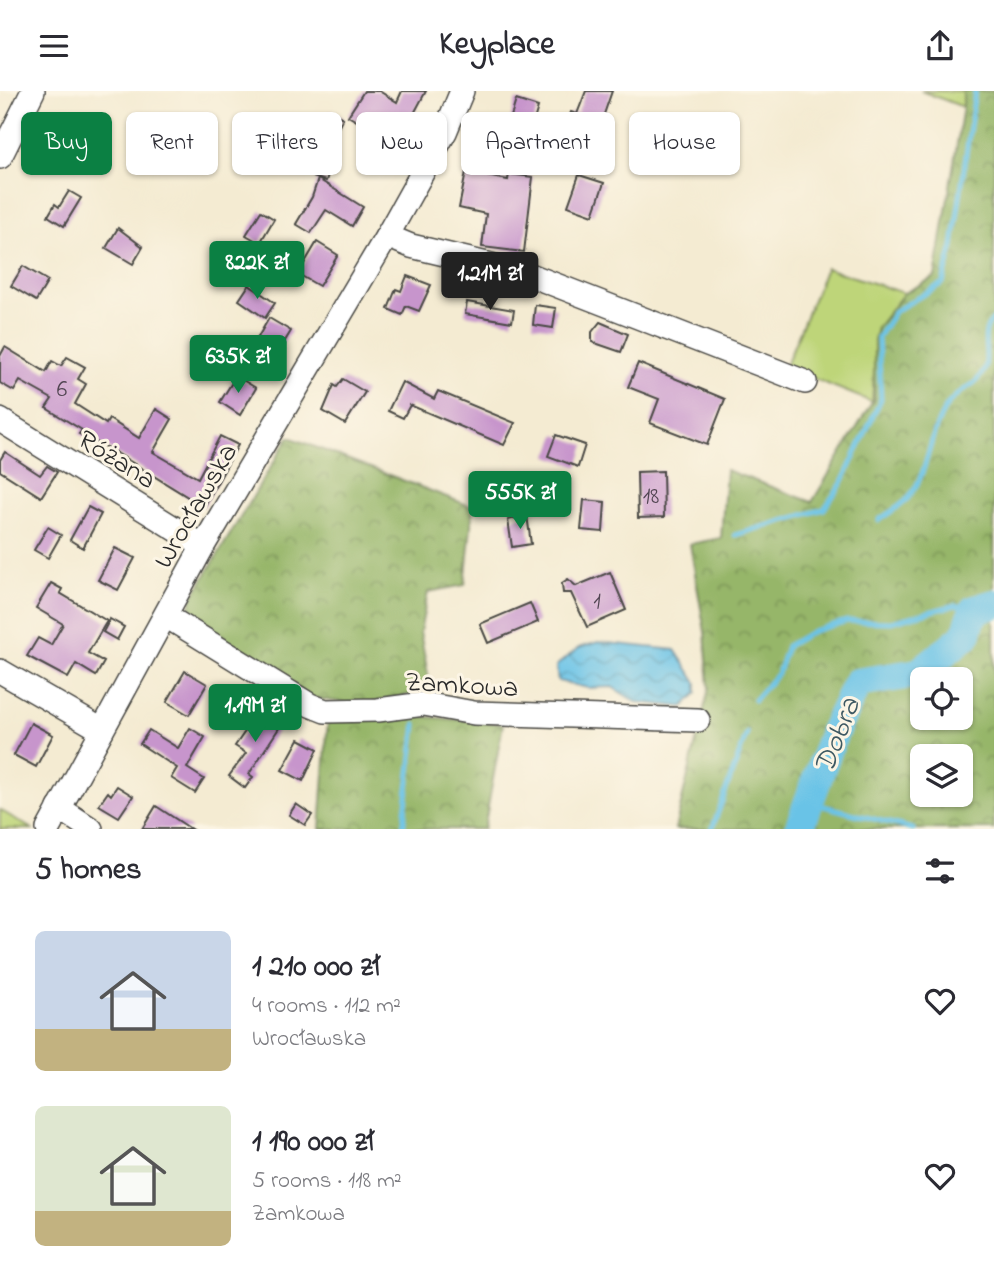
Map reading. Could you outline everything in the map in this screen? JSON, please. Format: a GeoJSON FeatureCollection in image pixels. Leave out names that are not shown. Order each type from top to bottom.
{"type":"FeatureCollection","features":[{"type":"Feature","properties":{"kind":"street","name":"Wrocławska"},"geometry":{"type":"LineString","coordinates":[[91,829],[54,819],[203,546],[387,236],[445,132],[462,91]]}},
{"type":"Feature","properties":{"kind":"street"},"geometry":{"type":"LineString","coordinates":[[0,157],[32,92]]}},
{"type":"Feature","properties":{"kind":"street"},"geometry":{"type":"LineString","coordinates":[[387,236],[411,246],[525,273],[805,382]]}},
{"type":"Feature","properties":{"kind":"street","name":"Różana"},"geometry":{"type":"LineString","coordinates":[[0,421],[203,546]]}},
{"type":"Feature","properties":{"kind":"street","name":"Zamkowa"},"geometry":{"type":"LineString","coordinates":[[166,616],[310,705],[326,711],[378,710],[424,705],[474,713],[698,720]]}},
{"type":"Feature","properties":{"kind":"street"},"geometry":{"type":"LineString","coordinates":[[0,671],[102,730]]}},
{"type":"Feature","properties":{"kind":"green space"},"geometry":{"type":"Polygon","coordinates":[[[921,91],[963,91],[963,107],[921,91]]]}},
{"type":"Feature","properties":{"kind":"green space"},"geometry":{"type":"Polygon","coordinates":[[[963,91],[994,91],[994,829],[675,829],[709,688],[705,632],[690,544],[721,538],[726,470],[812,502],[874,399],[874,340],[877,328],[904,293],[935,277],[963,107],[963,91]]]}},
{"type":"Feature","properties":{"kind":"green space"},"geometry":{"type":"Polygon","coordinates":[[[826,268],[904,293],[877,328],[872,402],[785,367],[826,268]]]}},
{"type":"Feature","properties":{"kind":"green space"},"geometry":{"type":"Polygon","coordinates":[[[289,437],[473,507],[465,585],[428,592],[420,632],[431,690],[361,705],[311,698],[189,624],[191,599],[289,437]]]}},
{"type":"Feature","properties":{"kind":"green space"},"geometry":{"type":"Polygon","coordinates":[[[417,716],[503,724],[484,829],[320,829],[328,719],[417,716]]]}},
{"type":"Feature","properties":{"kind":"green space"},"geometry":{"type":"Polygon","coordinates":[[[0,810],[32,829],[0,829],[0,810]]]}},
{"type":"Feature","properties":{"kind":"water"},"geometry":{"type":"Polygon","coordinates":[[[598,642],[675,650],[697,683],[697,693],[683,707],[636,702],[612,687],[588,688],[558,681],[556,666],[579,648],[598,642]]]}},
{"type":"Feature","properties":{"kind":"building"},"geometry":{"type":"Polygon","coordinates":[[[364,91],[379,91],[397,102],[402,91],[426,91],[415,112],[356,112],[356,121],[348,116],[364,91]]]}},
{"type":"Feature","properties":{"kind":"building"},"geometry":{"type":"Polygon","coordinates":[[[586,91],[612,91],[605,112],[578,112],[586,91]]]}},
{"type":"Feature","properties":{"kind":"building"},"geometry":{"type":"Polygon","coordinates":[[[516,100],[538,107],[536,112],[512,112],[516,100]]]}},
{"type":"Feature","properties":{"kind":"building"},"geometry":{"type":"Polygon","coordinates":[[[314,175],[328,175],[326,181],[314,175]]]}},
{"type":"Feature","properties":{"kind":"building"},"geometry":{"type":"Polygon","coordinates":[[[465,175],[508,180],[509,175],[533,177],[524,252],[482,247],[486,214],[459,208],[465,175]]]}},
{"type":"Feature","properties":{"kind":"building"},"geometry":{"type":"Polygon","coordinates":[[[579,175],[604,183],[593,215],[568,206],[579,175]]]}},
{"type":"Feature","properties":{"kind":"building"},"geometry":{"type":"Polygon","coordinates":[[[318,179],[363,207],[352,226],[326,210],[311,233],[296,224],[312,197],[318,179]]]}},
{"type":"Feature","properties":{"kind":"building"},"geometry":{"type":"Polygon","coordinates":[[[69,191],[81,198],[64,226],[48,216],[55,204],[59,207],[69,191]]]}},
{"type":"Feature","properties":{"kind":"building"},"geometry":{"type":"Polygon","coordinates":[[[261,211],[274,219],[260,243],[246,235],[261,211]]]}},
{"type":"Feature","properties":{"kind":"building"},"geometry":{"type":"Polygon","coordinates":[[[118,228],[143,247],[133,264],[106,248],[118,228]]]}},
{"type":"Feature","properties":{"kind":"building"},"geometry":{"type":"Polygon","coordinates":[[[317,242],[338,255],[319,286],[298,274],[317,242]]]}},
{"type":"Feature","properties":{"kind":"building"},"geometry":{"type":"Polygon","coordinates":[[[23,266],[48,281],[36,301],[11,286],[23,266]]]}},
{"type":"Feature","properties":{"kind":"building"},"geometry":{"type":"Polygon","coordinates":[[[407,276],[431,285],[419,311],[406,306],[402,315],[388,309],[396,289],[401,291],[407,276]]]}},
{"type":"Feature","properties":{"kind":"building"},"geometry":{"type":"Polygon","coordinates":[[[249,285],[275,303],[265,318],[239,300],[249,285]]]}},
{"type":"Feature","properties":{"kind":"building"},"geometry":{"type":"Polygon","coordinates":[[[467,302],[514,310],[512,322],[465,314],[467,302]]]}},
{"type":"Feature","properties":{"kind":"building"},"geometry":{"type":"Polygon","coordinates":[[[535,305],[556,308],[553,328],[533,325],[535,305]]]}},
{"type":"Feature","properties":{"kind":"building"},"geometry":{"type":"Polygon","coordinates":[[[269,318],[291,331],[274,359],[253,346],[269,318]]]}},
{"type":"Feature","properties":{"kind":"building"},"geometry":{"type":"Polygon","coordinates":[[[600,322],[628,334],[621,352],[592,342],[592,332],[600,322]]]}},
{"type":"Feature","properties":{"kind":"building"},"geometry":{"type":"Polygon","coordinates":[[[5,347],[46,372],[52,361],[61,366],[67,357],[85,367],[78,379],[86,384],[75,404],[106,424],[109,419],[139,438],[156,409],[172,419],[153,452],[198,478],[220,436],[238,445],[204,507],[110,449],[79,434],[82,430],[46,408],[52,399],[20,381],[14,391],[0,383],[0,356],[5,347]]]}},
{"type":"Feature","properties":{"kind":"building"},"geometry":{"type":"Polygon","coordinates":[[[638,363],[725,399],[707,445],[650,423],[659,399],[628,387],[638,363]]]}},
{"type":"Feature","properties":{"kind":"building"},"geometry":{"type":"Polygon","coordinates":[[[236,376],[256,388],[240,415],[220,402],[236,376]]]}},
{"type":"Feature","properties":{"kind":"building"},"geometry":{"type":"Polygon","coordinates":[[[343,379],[365,392],[345,424],[323,411],[334,385],[337,387],[343,379]]]}},
{"type":"Feature","properties":{"kind":"building"},"geometry":{"type":"Polygon","coordinates":[[[402,382],[434,399],[438,391],[515,423],[504,445],[410,405],[403,418],[388,411],[402,382]]]}},
{"type":"Feature","properties":{"kind":"building"},"geometry":{"type":"Polygon","coordinates":[[[556,435],[585,445],[578,467],[548,456],[556,435]]]}},
{"type":"Feature","properties":{"kind":"building"},"geometry":{"type":"Polygon","coordinates":[[[5,452],[40,475],[47,466],[57,472],[41,497],[0,471],[0,460],[5,452]]]}},
{"type":"Feature","properties":{"kind":"building"},"geometry":{"type":"Polygon","coordinates":[[[663,471],[664,517],[638,518],[637,472],[663,471]]]}},
{"type":"Feature","properties":{"kind":"building"},"geometry":{"type":"Polygon","coordinates":[[[584,500],[605,502],[603,532],[581,530],[584,500]]]}},
{"type":"Feature","properties":{"kind":"building"},"geometry":{"type":"Polygon","coordinates":[[[88,507],[101,514],[83,548],[70,540],[88,507]]]}},
{"type":"Feature","properties":{"kind":"building"},"geometry":{"type":"Polygon","coordinates":[[[527,515],[531,544],[512,547],[508,520],[527,515]]]}},
{"type":"Feature","properties":{"kind":"building"},"geometry":{"type":"Polygon","coordinates":[[[48,527],[61,535],[48,558],[34,550],[48,527]]]}},
{"type":"Feature","properties":{"kind":"building"},"geometry":{"type":"Polygon","coordinates":[[[115,548],[135,558],[118,590],[98,580],[115,548]]]}},
{"type":"Feature","properties":{"kind":"building"},"geometry":{"type":"Polygon","coordinates":[[[610,572],[626,610],[587,627],[571,593],[563,593],[562,583],[568,579],[576,586],[610,572]]]}},
{"type":"Feature","properties":{"kind":"building"},"geometry":{"type":"Polygon","coordinates":[[[51,583],[62,589],[60,593],[107,621],[88,653],[104,662],[96,676],[76,664],[68,678],[27,656],[38,638],[51,645],[63,624],[36,608],[51,583]]]}},
{"type":"Feature","properties":{"kind":"building"},"geometry":{"type":"Polygon","coordinates":[[[530,603],[538,622],[488,643],[480,624],[530,603]]]}},
{"type":"Feature","properties":{"kind":"building"},"geometry":{"type":"Polygon","coordinates":[[[110,619],[124,627],[117,640],[103,632],[110,619]]]}},
{"type":"Feature","properties":{"kind":"building"},"geometry":{"type":"Polygon","coordinates":[[[185,671],[207,684],[189,715],[167,702],[185,671]]]}},
{"type":"Feature","properties":{"kind":"building"},"geometry":{"type":"Polygon","coordinates":[[[262,707],[281,720],[281,725],[249,774],[253,777],[245,788],[229,776],[246,753],[235,746],[262,707]]]}},
{"type":"Feature","properties":{"kind":"building"},"geometry":{"type":"Polygon","coordinates":[[[31,723],[53,735],[36,767],[14,755],[31,723]]]}},
{"type":"Feature","properties":{"kind":"building"},"geometry":{"type":"Polygon","coordinates":[[[190,728],[205,737],[187,768],[204,779],[195,793],[171,778],[177,768],[140,744],[149,730],[178,748],[190,728]]]}},
{"type":"Feature","properties":{"kind":"building"},"geometry":{"type":"Polygon","coordinates":[[[299,739],[318,749],[303,781],[282,770],[299,739]]]}},
{"type":"Feature","properties":{"kind":"building"},"geometry":{"type":"Polygon","coordinates":[[[117,786],[133,796],[119,817],[99,805],[108,792],[111,795],[117,786]]]}},
{"type":"Feature","properties":{"kind":"building"},"geometry":{"type":"Polygon","coordinates":[[[296,804],[312,815],[305,825],[289,815],[296,804]]]}},
{"type":"Feature","properties":{"kind":"building"},"geometry":{"type":"Polygon","coordinates":[[[156,806],[191,829],[142,829],[156,806]]]}},
{"type":"Feature","properties":{"kind":"waterway"},"geometry":{"type":"LineString","coordinates":[[735,535],[824,509],[842,483],[881,399],[878,337],[895,311],[943,283],[953,246],[975,91]]}},
{"type":"Feature","properties":{"kind":"waterway"},"geometry":{"type":"LineString","coordinates":[[879,520],[909,497],[921,475],[946,407],[981,376],[986,364],[986,330],[994,319]]}},
{"type":"Feature","properties":{"kind":"waterway","name":"Dobra"},"geometry":{"type":"LineString","coordinates":[[799,829],[834,732],[857,683],[919,673],[966,635],[974,610],[994,604]]}},
{"type":"Feature","properties":{"kind":"waterway"},"geometry":{"type":"LineString","coordinates":[[754,700],[778,673],[787,646],[813,631],[847,621],[891,622],[955,605],[974,610]]}},
{"type":"Feature","properties":{"kind":"waterway"},"geometry":{"type":"LineString","coordinates":[[403,829],[416,724]]}},
{"type":"Feature","properties":{"kind":"waterway"},"geometry":{"type":"LineString","coordinates":[[712,829],[747,733]]}},
{"type":"Feature","properties":{"kind":"waterway"},"geometry":{"type":"LineString","coordinates":[[808,802],[913,829]]}}]}
